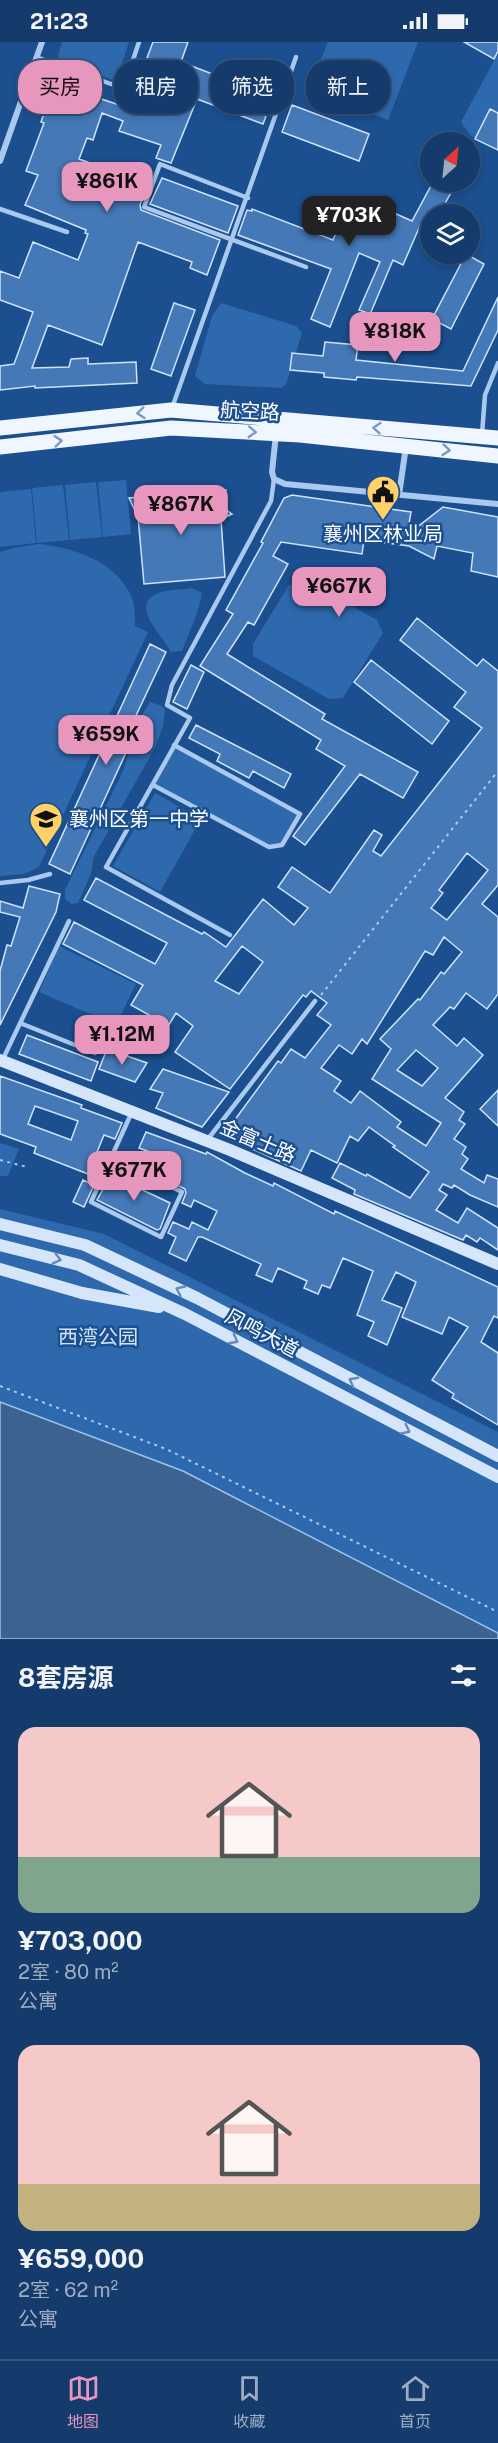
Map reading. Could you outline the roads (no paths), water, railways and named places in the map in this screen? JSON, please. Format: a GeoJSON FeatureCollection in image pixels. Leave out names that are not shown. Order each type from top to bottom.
{"type":"FeatureCollection","features":[{"type":"Feature","properties":{"kind":"main road","name":"航空路"},"geometry":{"type":"LineString","coordinates":[[0,428],[171,410],[498,438]]}},
{"type":"Feature","properties":{"kind":"main road","name":"航空路"},"geometry":{"type":"LineString","coordinates":[[0,447],[171,428],[276,433],[498,456]]}},
{"type":"Feature","properties":{"kind":"main road","name":"金富士路"},"geometry":{"type":"LineString","coordinates":[[1,1060],[207,1141],[498,1264]]}},
{"type":"Feature","properties":{"kind":"main road","name":"凤鸣大道"},"geometry":{"type":"LineString","coordinates":[[0,1224],[85,1245],[198,1298],[498,1456]]}},
{"type":"Feature","properties":{"kind":"main road","name":"凤鸣大道"},"geometry":{"type":"LineString","coordinates":[[0,1245],[79,1265],[175,1309],[498,1477]]}},
{"type":"Feature","properties":{"kind":"main road"},"geometry":{"type":"LineString","coordinates":[[0,1269],[82,1293],[175,1309]]}},
{"type":"Feature","properties":{"kind":"street"},"geometry":{"type":"LineString","coordinates":[[0,159],[42,42]]}},
{"type":"Feature","properties":{"kind":"street"},"geometry":{"type":"LineString","coordinates":[[276,433],[272,472],[274,479],[285,484],[498,504]]}},
{"type":"Feature","properties":{"kind":"street"},"geometry":{"type":"LineString","coordinates":[[399,495],[406,446]]}},
{"type":"Feature","properties":{"kind":"lane"},"geometry":{"type":"LineString","coordinates":[[36,57],[111,84],[122,83],[127,78],[139,42]]}},
{"type":"Feature","properties":{"kind":"lane"},"geometry":{"type":"LineString","coordinates":[[171,410],[248,198],[296,57]]}},
{"type":"Feature","properties":{"kind":"lane"},"geometry":{"type":"LineString","coordinates":[[248,198],[160,164],[144,207],[306,267]]}},
{"type":"Feature","properties":{"kind":"lane"},"geometry":{"type":"LineString","coordinates":[[0,209],[67,232]]}},
{"type":"Feature","properties":{"kind":"lane"},"geometry":{"type":"LineString","coordinates":[[482,437],[485,395],[498,365]]}},
{"type":"Feature","properties":{"kind":"lane"},"geometry":{"type":"LineString","coordinates":[[230,935],[106,867],[190,718],[167,705],[172,685],[271,501],[274,479]]}},
{"type":"Feature","properties":{"kind":"lane"},"geometry":{"type":"LineString","coordinates":[[153,785],[269,847],[282,845],[300,814],[174,745]]}},
{"type":"Feature","properties":{"kind":"lane"},"geometry":{"type":"LineString","coordinates":[[0,883],[28,880],[50,874]]}},
{"type":"Feature","properties":{"kind":"lane"},"geometry":{"type":"LineString","coordinates":[[1,1060],[69,921]]}},
{"type":"Feature","properties":{"kind":"lane"},"geometry":{"type":"LineString","coordinates":[[207,1141],[315,1002]]}},
{"type":"Feature","properties":{"kind":"lane"},"geometry":{"type":"LineString","coordinates":[[20,1023],[94,1053]]}},
{"type":"Feature","properties":{"kind":"lane"},"geometry":{"type":"LineString","coordinates":[[111,1158],[182,1192],[161,1237],[91,1202],[111,1158],[132,1112]]}},
{"type":"Feature","properties":{"kind":"place","name":"襄州区林业局"},"geometry":{"type":"Point","coordinates":[383,521]}},
{"type":"Feature","properties":{"kind":"place","name":"襄州区第一中学"},"geometry":{"type":"Point","coordinates":[46,848]}},
{"type":"Feature","properties":{"kind":"park label","name":"西湾公园"},"geometry":{"type":"Point","coordinates":[98,1337]}}]}
